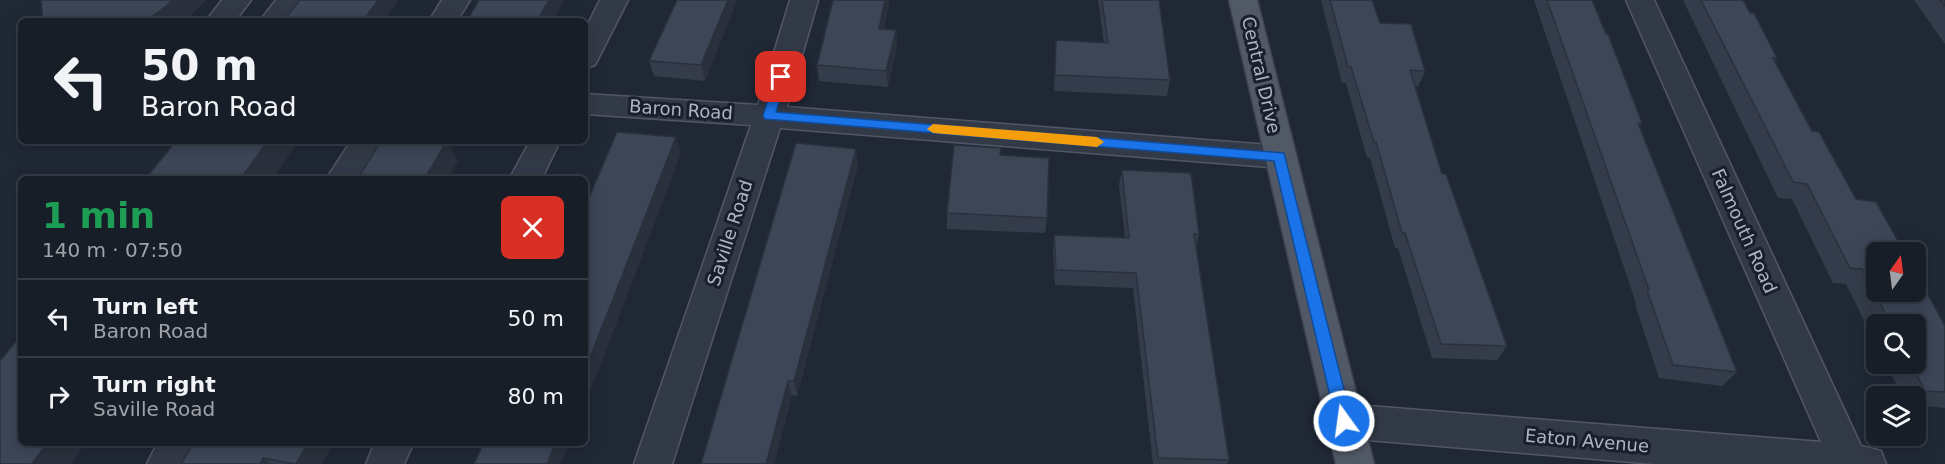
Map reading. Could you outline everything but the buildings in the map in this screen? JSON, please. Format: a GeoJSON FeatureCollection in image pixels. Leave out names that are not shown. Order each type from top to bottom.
{"type":"FeatureCollection","features":[{"type":"Feature","properties":{"kind":"main road","name":"Central Drive"},"geometry":{"type":"LineString","coordinates":[[1243,0],[1355,464]]}},
{"type":"Feature","properties":{"kind":"street"},"geometry":{"type":"LineString","coordinates":[[222,18],[237,0]]}},
{"type":"Feature","properties":{"kind":"street"},"geometry":{"type":"LineString","coordinates":[[276,18],[290,0]]}},
{"type":"Feature","properties":{"kind":"street"},"geometry":{"type":"LineString","coordinates":[[444,18],[456,0]]}},
{"type":"Feature","properties":{"kind":"street"},"geometry":{"type":"LineString","coordinates":[[588,52],[614,0]]}},
{"type":"Feature","properties":{"kind":"street","name":"Saville Road"},"geometry":{"type":"LineString","coordinates":[[653,464],[769,116],[804,0]]}},
{"type":"Feature","properties":{"kind":"street","name":"Falmouth Road"},"geometry":{"type":"LineString","coordinates":[[1640,0],[1858,463]]}},
{"type":"Feature","properties":{"kind":"street","name":"Baron Road"},"geometry":{"type":"LineString","coordinates":[[588,104],[1280,156]]}},
{"type":"Feature","properties":{"kind":"street"},"geometry":{"type":"LineString","coordinates":[[344,176],[365,144]]}},
{"type":"Feature","properties":{"kind":"street"},"geometry":{"type":"LineString","coordinates":[[527,176],[543,144]]}},
{"type":"Feature","properties":{"kind":"street","name":"Eaton Avenue"},"geometry":{"type":"LineString","coordinates":[[1344,421],[1858,463]]}},
{"type":"Feature","properties":{"kind":"street"},"geometry":{"type":"LineString","coordinates":[[166,464],[177,446]]}},
{"type":"Feature","properties":{"kind":"street"},"geometry":{"type":"LineString","coordinates":[[385,464],[393,446]]}},
{"type":"Feature","properties":{"kind":"slow traffic"},"geometry":{"type":"LineString","coordinates":[[933,129],[1097,142]]}},
{"type":"Feature","properties":{"kind":"route"},"geometry":{"type":"LineString","coordinates":[[781,77],[769,116],[1280,156],[1344,421]]}}]}
